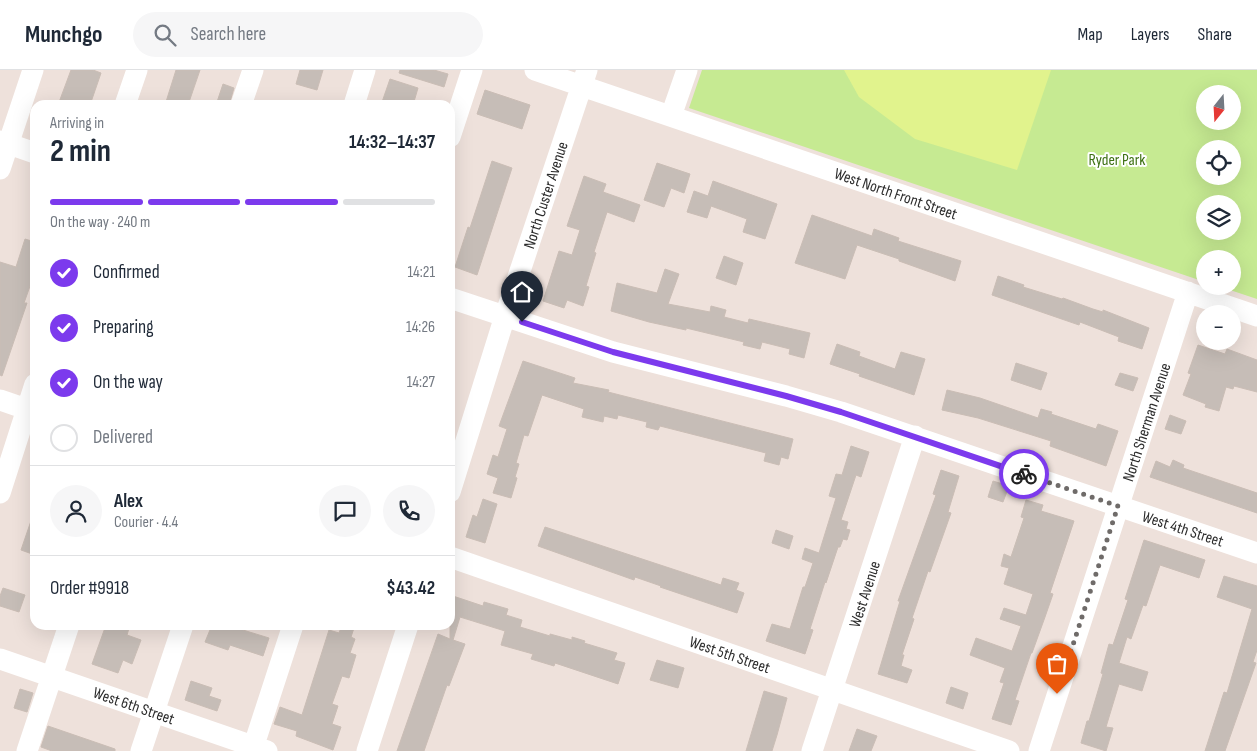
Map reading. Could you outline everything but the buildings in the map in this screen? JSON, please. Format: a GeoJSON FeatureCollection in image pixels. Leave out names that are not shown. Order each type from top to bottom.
{"type":"FeatureCollection","features":[{"type":"Feature","properties":{"kind":"street"},"geometry":{"type":"LineString","coordinates":[[0,170],[4,142],[32,70]]}},
{"type":"Feature","properties":{"kind":"street"},"geometry":{"type":"LineString","coordinates":[[127,100],[137,70]]}},
{"type":"Feature","properties":{"kind":"street"},"geometry":{"type":"LineString","coordinates":[[243,100],[253,70]]}},
{"type":"Feature","properties":{"kind":"street"},"geometry":{"type":"LineString","coordinates":[[356,100],[365,70]]}},
{"type":"Feature","properties":{"kind":"street"},"geometry":{"type":"LineString","coordinates":[[455,122],[472,70]]}},
{"type":"Feature","properties":{"kind":"street","name":"West North Front Street"},"geometry":{"type":"LineString","coordinates":[[534,70],[584,78],[671,116],[1257,316]]}},
{"type":"Feature","properties":{"kind":"street"},"geometry":{"type":"LineString","coordinates":[[671,116],[687,70]]}},
{"type":"Feature","properties":{"kind":"street","name":"North Custer Avenue"},"geometry":{"type":"LineString","coordinates":[[455,476],[505,316],[584,78]]}},
{"type":"Feature","properties":{"kind":"street"},"geometry":{"type":"LineString","coordinates":[[4,142],[30,151]]}},
{"type":"Feature","properties":{"kind":"street","name":"North Sherman Avenue"},"geometry":{"type":"LineString","coordinates":[[1039,751],[1188,292]]}},
{"type":"Feature","properties":{"kind":"street","name":"West 4th Street"},"geometry":{"type":"LineString","coordinates":[[455,300],[613,352],[786,396],[915,436],[1257,553]]}},
{"type":"Feature","properties":{"kind":"street"},"geometry":{"type":"LineString","coordinates":[[0,400],[30,411]]}},
{"type":"Feature","properties":{"kind":"street"},"geometry":{"type":"LineString","coordinates":[[0,493],[30,414]]}},
{"type":"Feature","properties":{"kind":"street","name":"West Avenue"},"geometry":{"type":"LineString","coordinates":[[812,751],[915,436]]}},
{"type":"Feature","properties":{"kind":"street","name":"West 5th Street"},"geometry":{"type":"LineString","coordinates":[[455,559],[1009,751]]}},
{"type":"Feature","properties":{"kind":"street"},"geometry":{"type":"LineString","coordinates":[[27,751],[67,630]]}},
{"type":"Feature","properties":{"kind":"street"},"geometry":{"type":"LineString","coordinates":[[141,751],[182,630]]}},
{"type":"Feature","properties":{"kind":"street"},"geometry":{"type":"LineString","coordinates":[[257,749],[291,630]]}},
{"type":"Feature","properties":{"kind":"street"},"geometry":{"type":"LineString","coordinates":[[367,751],[406,630]]}},
{"type":"Feature","properties":{"kind":"street","name":"West 6th Street"},"geometry":{"type":"LineString","coordinates":[[0,659],[257,749]]}},
{"type":"Feature","properties":{"kind":"green space","name":"Ryder Park"},"geometry":{"type":"Polygon","coordinates":[[[702,70],[1257,70],[1257,299],[1241,294],[1241,250],[1196,250],[1196,279],[689,108],[702,70]]]}},
{"type":"Feature","properties":{"kind":"green space"},"geometry":{"type":"Polygon","coordinates":[[[844,70],[1051,70],[1017,170],[915,139],[859,97],[844,70]]]}},
{"type":"Feature","properties":{"kind":"way so far"},"geometry":{"type":"LineString","coordinates":[[1024,474],[1118,506],[1057,694]]}},
{"type":"Feature","properties":{"kind":"route"},"geometry":{"type":"LineString","coordinates":[[522,322],[613,352],[841,412],[1024,474]]}}]}
